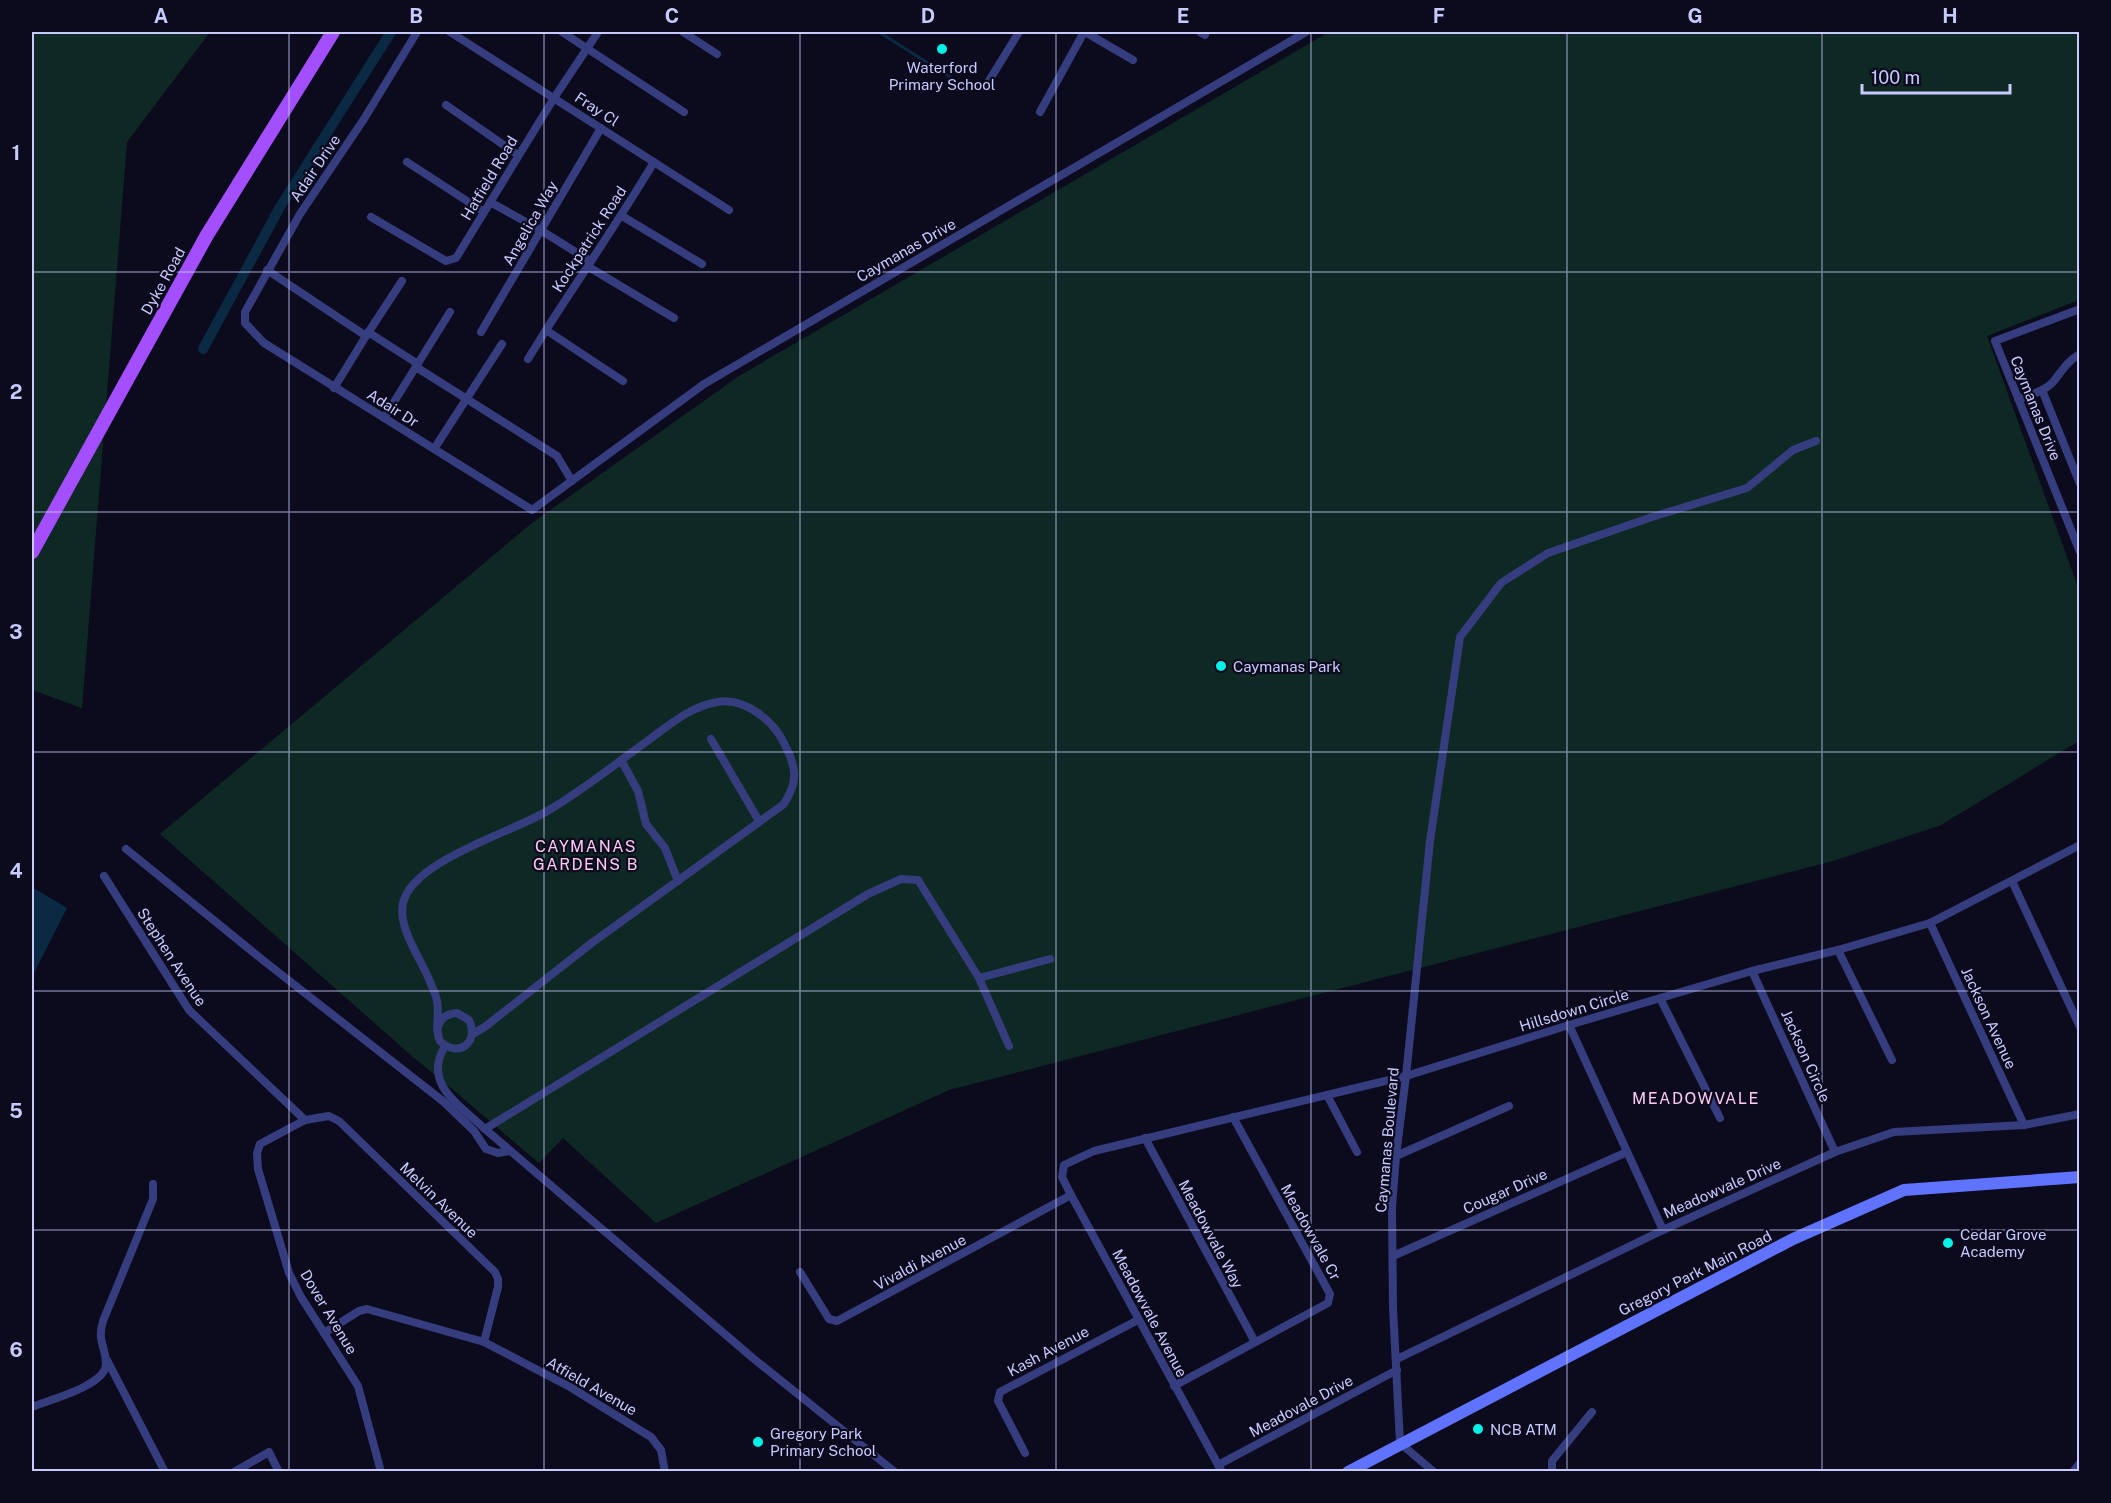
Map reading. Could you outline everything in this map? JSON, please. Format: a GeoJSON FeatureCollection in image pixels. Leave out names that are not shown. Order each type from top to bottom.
{"type":"FeatureCollection","features":[{"type":"Feature","properties":{"kind":"main road","name":"Dyke Road"},"geometry":{"type":"LineString","coordinates":[[32,552],[207,235],[333,32]]}},
{"type":"Feature","properties":{"kind":"street","name":"Adair Drive"},"geometry":{"type":"LineString","coordinates":[[245,323],[245,312],[300,214],[364,119],[417,32]]}},
{"type":"Feature","properties":{"kind":"street","name":"Fray Cl"},"geometry":{"type":"LineString","coordinates":[[450,32],[729,210]]}},
{"type":"Feature","properties":{"kind":"street"},"geometry":{"type":"LineString","coordinates":[[562,32],[684,112]]}},
{"type":"Feature","properties":{"kind":"street","name":"Hatfield Road"},"geometry":{"type":"LineString","coordinates":[[371,217],[446,261],[456,258],[518,155],[598,32]]}},
{"type":"Feature","properties":{"kind":"street"},"geometry":{"type":"LineString","coordinates":[[683,32],[717,54]]}},
{"type":"Feature","properties":{"kind":"street"},"geometry":{"type":"LineString","coordinates":[[987,84],[1019,32]]}},
{"type":"Feature","properties":{"kind":"street"},"geometry":{"type":"LineString","coordinates":[[1040,112],[1085,32],[1133,60]]}},
{"type":"Feature","properties":{"kind":"street","name":"Caymanas Drive"},"geometry":{"type":"LineString","coordinates":[[532,510],[704,384],[1306,32]]}},
{"type":"Feature","properties":{"kind":"street"},"geometry":{"type":"LineString","coordinates":[[446,105],[518,155]]}},
{"type":"Feature","properties":{"kind":"street","name":"Angelica Way"},"geometry":{"type":"LineString","coordinates":[[481,332],[601,128]]}},
{"type":"Feature","properties":{"kind":"street"},"geometry":{"type":"LineString","coordinates":[[407,162],[484,212]]}},
{"type":"Feature","properties":{"kind":"street","name":"Kockpatrick Road"},"geometry":{"type":"LineString","coordinates":[[528,359],[622,216],[654,162]]}},
{"type":"Feature","properties":{"kind":"street"},"geometry":{"type":"LineString","coordinates":[[490,202],[542,231],[674,318]]}},
{"type":"Feature","properties":{"kind":"street"},"geometry":{"type":"LineString","coordinates":[[622,216],[702,264]]}},
{"type":"Feature","properties":{"kind":"street"},"geometry":{"type":"LineString","coordinates":[[267,270],[557,456],[572,481]]}},
{"type":"Feature","properties":{"kind":"street"},"geometry":{"type":"LineString","coordinates":[[334,388],[402,281]]}},
{"type":"Feature","properties":{"kind":"street","name":"Caymanas Drive"},"geometry":{"type":"LineString","coordinates":[[2079,309],[1995,341],[2076,534],[2079,552]]}},
{"type":"Feature","properties":{"kind":"street"},"geometry":{"type":"LineString","coordinates":[[384,418],[450,312]]}},
{"type":"Feature","properties":{"kind":"street","name":"Adair Dr"},"geometry":{"type":"LineString","coordinates":[[245,323],[264,343],[532,510]]}},
{"type":"Feature","properties":{"kind":"street"},"geometry":{"type":"LineString","coordinates":[[546,330],[623,381]]}},
{"type":"Feature","properties":{"kind":"street"},"geometry":{"type":"LineString","coordinates":[[434,449],[501,344]]}},
{"type":"Feature","properties":{"kind":"street"},"geometry":{"type":"LineString","coordinates":[[2018,399],[2042,390],[2052,383],[2060,370],[2079,354]]}},
{"type":"Feature","properties":{"kind":"street"},"geometry":{"type":"LineString","coordinates":[[2042,390],[2079,484]]}},
{"type":"Feature","properties":{"kind":"street","name":"Caymanas Boulevard"},"geometry":{"type":"LineString","coordinates":[[1400,1443],[1393,1308],[1392,1207],[1430,841],[1460,637],[1501,583],[1548,553],[1652,517],[1747,488],[1793,450],[1816,441]]}},
{"type":"Feature","properties":{"kind":"street"},"geometry":{"type":"LineString","coordinates":[[437,1030],[443,1017],[457,1013],[469,1020],[473,1034],[471,1041],[459,1049],[445,1046],[438,1036],[437,1030],[438,1002],[403,921],[403,903],[413,886],[431,868],[465,848],[502,834],[549,810],[687,712],[719,701],[752,708],[781,735],[790,753],[795,777],[793,789],[784,804],[473,1034]]}},
{"type":"Feature","properties":{"kind":"street"},"geometry":{"type":"LineString","coordinates":[[711,739],[759,821]]}},
{"type":"Feature","properties":{"kind":"street"},"geometry":{"type":"LineString","coordinates":[[621,760],[638,791],[646,824],[665,848],[678,881]]}},
{"type":"Feature","properties":{"kind":"street","name":"Hillsdown Circle"},"geometry":{"type":"LineString","coordinates":[[1064,1165],[1094,1150],[1407,1076],[1569,1024],[1930,923],[2079,845]]}},
{"type":"Feature","properties":{"kind":"street"},"geometry":{"type":"LineString","coordinates":[[126,849],[264,961],[444,1101],[466,1122],[486,1149],[498,1153],[510,1150]]}},
{"type":"Feature","properties":{"kind":"street","name":"Stephen Avenue"},"geometry":{"type":"LineString","coordinates":[[104,876],[189,1010],[305,1120]]}},
{"type":"Feature","properties":{"kind":"street"},"geometry":{"type":"LineString","coordinates":[[485,1129],[868,894],[901,879],[918,880],[979,978],[1009,1046]]}},
{"type":"Feature","properties":{"kind":"street"},"geometry":{"type":"LineString","coordinates":[[2012,881],[2079,1027]]}},
{"type":"Feature","properties":{"kind":"street","name":"Jackson Avenue"},"geometry":{"type":"LineString","coordinates":[[1930,923],[2024,1125]]}},
{"type":"Feature","properties":{"kind":"street"},"geometry":{"type":"LineString","coordinates":[[1838,950],[1892,1060]]}},
{"type":"Feature","properties":{"kind":"street"},"geometry":{"type":"LineString","coordinates":[[979,978],[1050,959]]}},
{"type":"Feature","properties":{"kind":"street","name":"Jackson Circle"},"geometry":{"type":"LineString","coordinates":[[1752,971],[1835,1152]]}},
{"type":"Feature","properties":{"kind":"street"},"geometry":{"type":"LineString","coordinates":[[1660,998],[1720,1118]]}},
{"type":"Feature","properties":{"kind":"street"},"geometry":{"type":"LineString","coordinates":[[1569,1024],[1663,1230]]}},
{"type":"Feature","properties":{"kind":"street"},"geometry":{"type":"LineString","coordinates":[[445,1046],[438,1057],[437,1077],[445,1091],[485,1129],[754,1359],[895,1472]]}},
{"type":"Feature","properties":{"kind":"street"},"geometry":{"type":"LineString","coordinates":[[1327,1095],[1357,1152]]}},
{"type":"Feature","properties":{"kind":"street"},"geometry":{"type":"LineString","coordinates":[[1396,1156],[1509,1106]]}},
{"type":"Feature","properties":{"kind":"street","name":"Meadowvale Drive"},"geometry":{"type":"LineString","coordinates":[[1397,1359],[1663,1230],[1835,1152],[1894,1132],[2024,1125],[2079,1114]]}},
{"type":"Feature","properties":{"kind":"street","name":"Melvin Avenue"},"geometry":{"type":"LineString","coordinates":[[305,1120],[329,1116],[339,1121],[495,1272],[498,1287],[484,1342]]}},
{"type":"Feature","properties":{"kind":"street","name":"Meadowvale Cr"},"geometry":{"type":"LineString","coordinates":[[1174,1386],[1328,1303],[1330,1294],[1233,1117]]}},
{"type":"Feature","properties":{"kind":"street","name":"Dover Avenue"},"geometry":{"type":"LineString","coordinates":[[305,1120],[260,1144],[257,1153],[258,1169],[289,1272],[358,1386],[383,1470]]}},
{"type":"Feature","properties":{"kind":"street","name":"Meadowvale Way"},"geometry":{"type":"LineString","coordinates":[[1144,1138],[1255,1342]]}},
{"type":"Feature","properties":{"kind":"street","name":"Cougar Drive"},"geometry":{"type":"LineString","coordinates":[[1393,1256],[1628,1152]]}},
{"type":"Feature","properties":{"kind":"street","name":"Meadowvale Avenue"},"geometry":{"type":"LineString","coordinates":[[1064,1165],[1062,1177],[1071,1196],[1220,1468]]}},
{"type":"Feature","properties":{"kind":"street","name":"Gregory Park Main Road"},"geometry":{"type":"LineString","coordinates":[[1348,1472],[1793,1239],[1904,1190],[2079,1177]]}},
{"type":"Feature","properties":{"kind":"street"},"geometry":{"type":"LineString","coordinates":[[32,1407],[92,1383],[101,1377],[107,1365],[100,1333],[103,1321],[153,1199],[153,1184]]}},
{"type":"Feature","properties":{"kind":"street","name":"Vivaldi Avenue"},"geometry":{"type":"LineString","coordinates":[[800,1272],[829,1319],[837,1321],[1071,1196]]}},
{"type":"Feature","properties":{"kind":"street","name":"Atfield Avenue"},"geometry":{"type":"LineString","coordinates":[[324,1333],[359,1311],[367,1309],[484,1342],[570,1387],[651,1437],[660,1450],[665,1472]]}},
{"type":"Feature","properties":{"kind":"street","name":"Kash Avenue"},"geometry":{"type":"LineString","coordinates":[[1025,1453],[998,1401],[1000,1392],[1138,1320]]}},
{"type":"Feature","properties":{"kind":"street"},"geometry":{"type":"LineString","coordinates":[[105,1355],[165,1472]]}},
{"type":"Feature","properties":{"kind":"street","name":"Meadovale Drive"},"geometry":{"type":"LineString","coordinates":[[1220,1468],[1397,1370]]}},
{"type":"Feature","properties":{"kind":"street"},"geometry":{"type":"LineString","coordinates":[[1552,1472],[1552,1461],[1592,1412]]}},
{"type":"Feature","properties":{"kind":"street"},"geometry":{"type":"LineString","coordinates":[[1400,1443],[1434,1472]]}},
{"type":"Feature","properties":{"kind":"street"},"geometry":{"type":"LineString","coordinates":[[234,1472],[269,1452],[279,1472]]}},
{"type":"Feature","properties":{"kind":"street"},"geometry":{"type":"LineString","coordinates":[[2073,1472],[2079,1463]]}},
{"type":"Feature","properties":{"kind":"green space"},"geometry":{"type":"Polygon","coordinates":[[[32,32],[210,32],[127,142],[82,708],[32,690],[32,32]]]}},
{"type":"Feature","properties":{"kind":"green space","name":"Caymanas Park"},"geometry":{"type":"Polygon","coordinates":[[[1329,32],[2079,32],[2079,300],[1987,336],[2079,590],[2079,741],[1941,825],[1833,861],[949,1090],[656,1223],[563,1138],[539,1163],[413,1057],[160,834],[532,523],[739,376],[1329,32]]]}},
{"type":"Feature","properties":{"kind":"water"},"geometry":{"type":"Polygon","coordinates":[[[32,887],[67,908],[32,977],[32,887]]]}},
{"type":"Feature","properties":{"kind":"waterway"},"geometry":{"type":"LineString","coordinates":[[203,349],[280,207],[391,32]]}},
{"type":"Feature","properties":{"kind":"waterway"},"geometry":{"type":"LineString","coordinates":[[879,32],[972,91]]}},
{"type":"Feature","properties":{"kind":"place","name":"Waterford Primary School"},"geometry":{"type":"Point","coordinates":[942,49]}},
{"type":"Feature","properties":{"kind":"place","name":"Caymanas Park"},"geometry":{"type":"Point","coordinates":[1221,666]}},
{"type":"Feature","properties":{"kind":"place","name":"Cedar Grove Academy"},"geometry":{"type":"Point","coordinates":[1948,1243]}},
{"type":"Feature","properties":{"kind":"place","name":"NCB ATM"},"geometry":{"type":"Point","coordinates":[1478,1429]}},
{"type":"Feature","properties":{"kind":"place","name":"Gregory Park Primary School"},"geometry":{"type":"Point","coordinates":[758,1442]}},
{"type":"Feature","properties":{"kind":"district","name":"CAYMANAS GARDENS B"},"geometry":{"type":"Point","coordinates":[586,855]}},
{"type":"Feature","properties":{"kind":"district","name":"MEADOWVALE"},"geometry":{"type":"Point","coordinates":[1696,1098]}}]}
